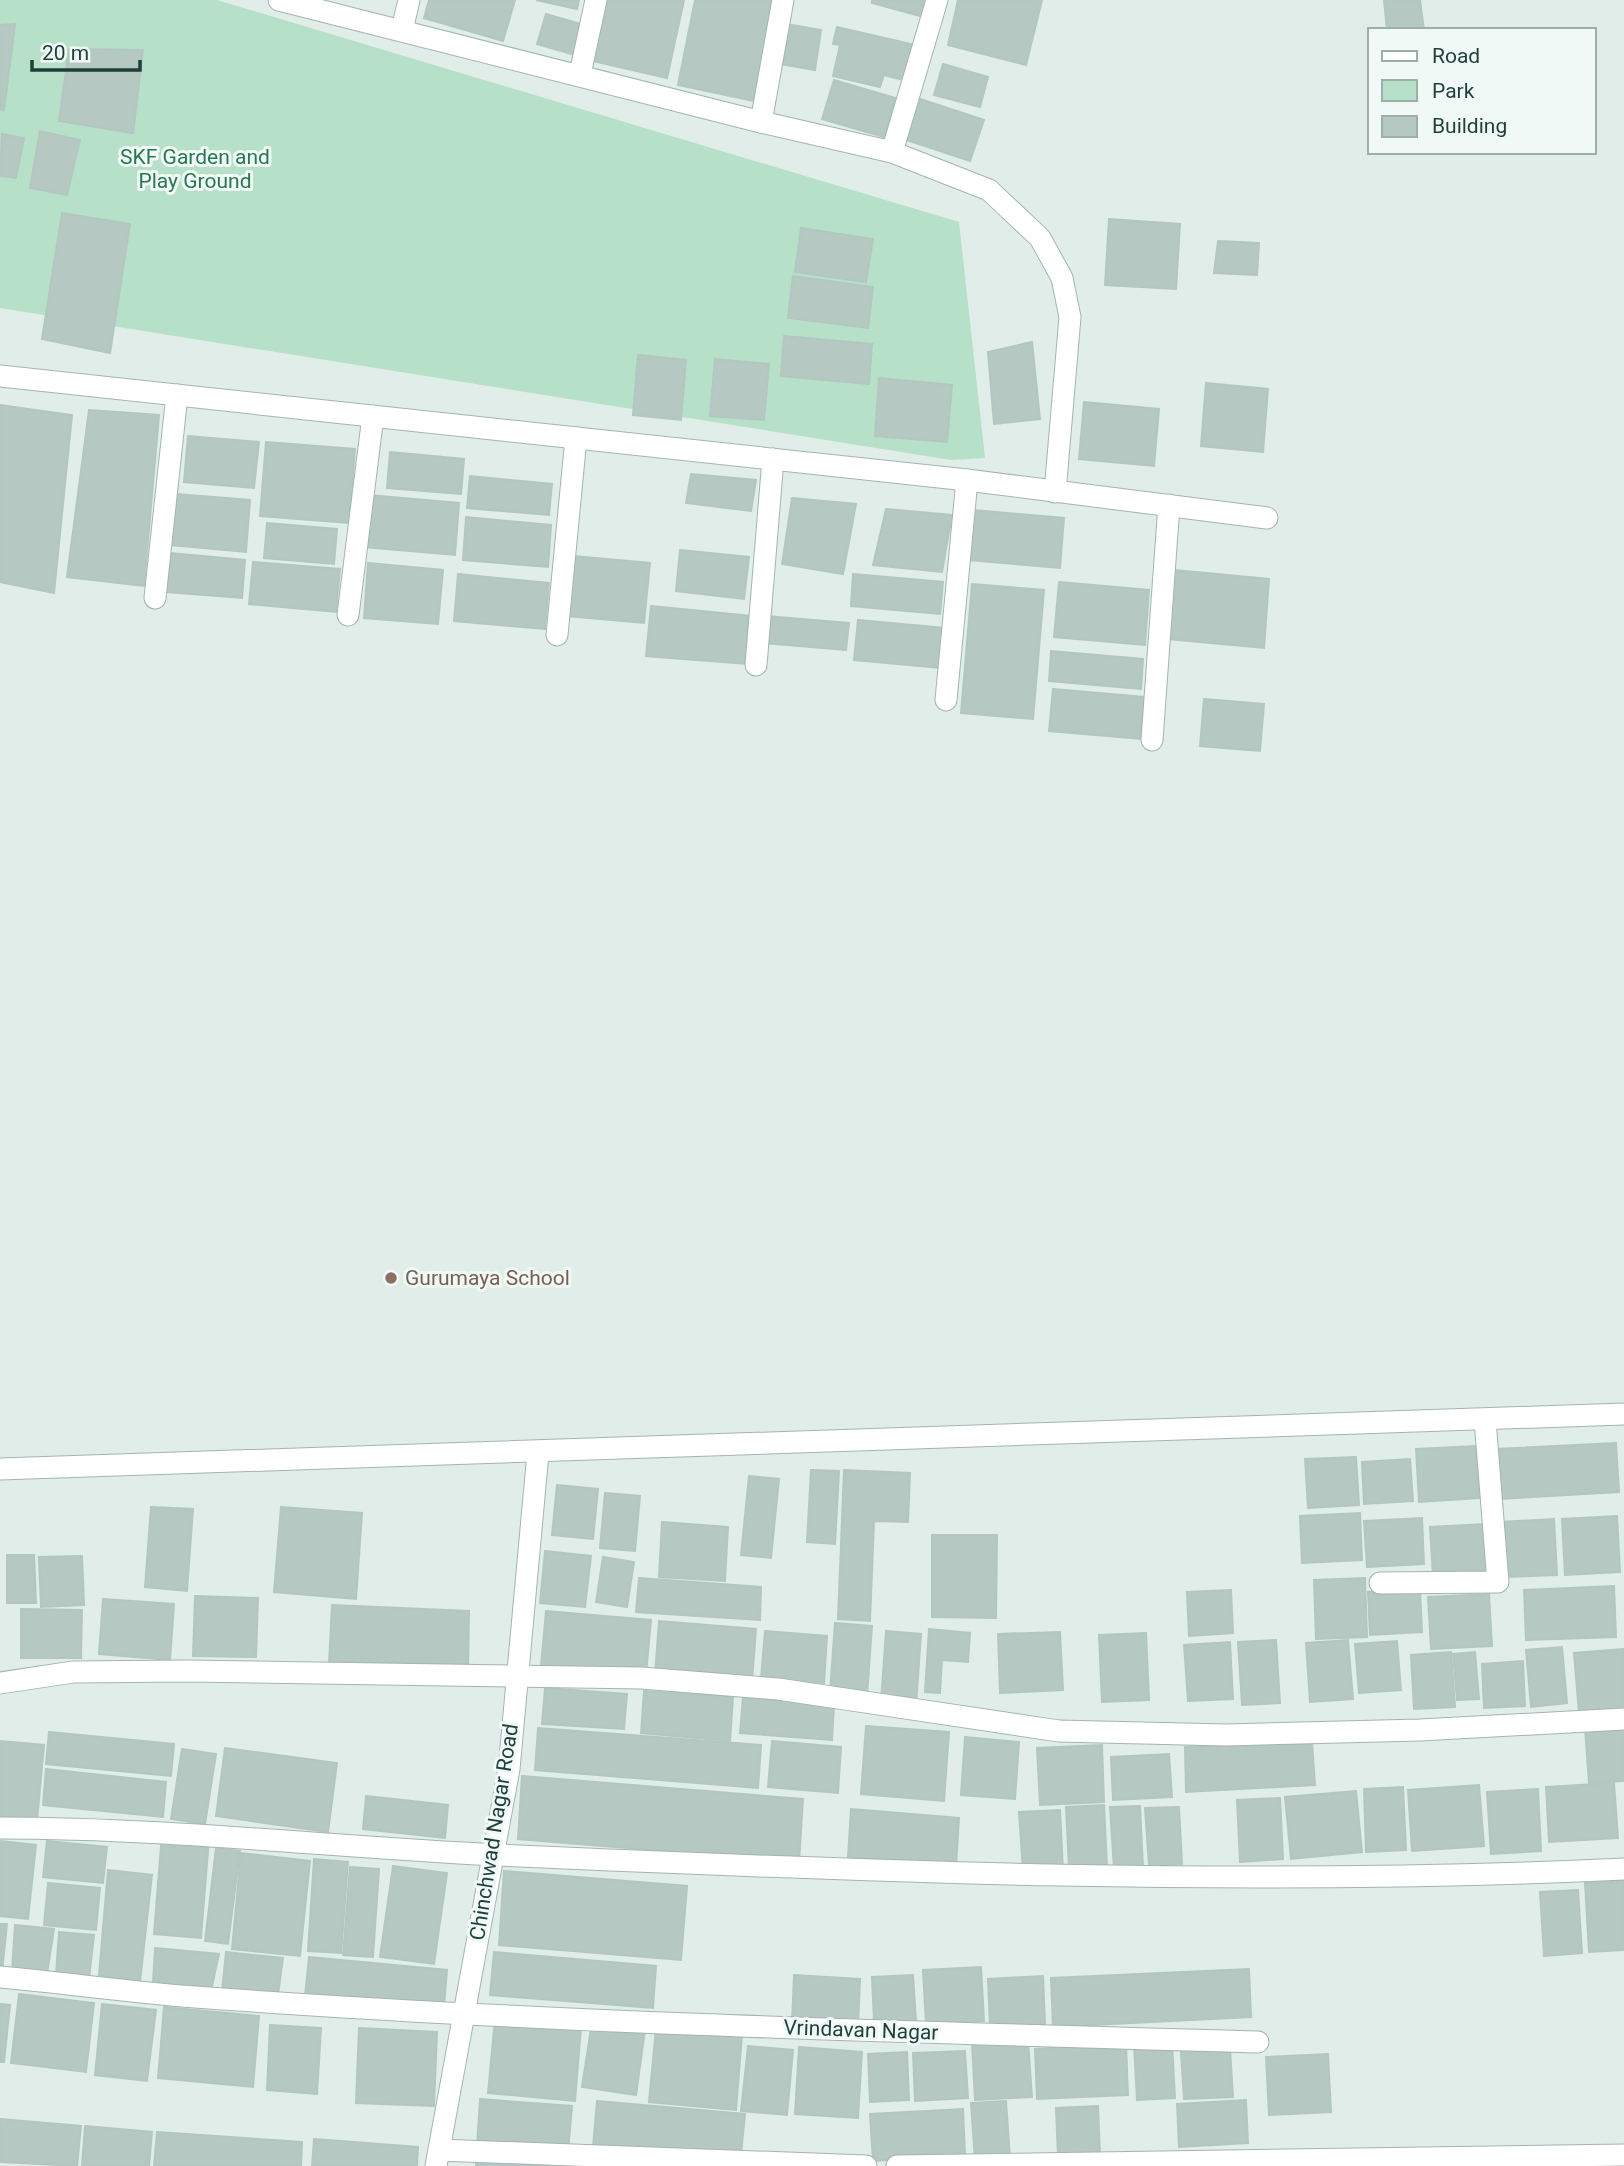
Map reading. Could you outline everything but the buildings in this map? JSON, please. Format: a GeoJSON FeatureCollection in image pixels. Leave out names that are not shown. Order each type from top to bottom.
{"type":"FeatureCollection","features":[{"type":"Feature","properties":{"kind":"street"},"geometry":{"type":"LineString","coordinates":[[279,0],[580,74],[761,122],[892,152],[989,190],[1040,238],[1062,278],[1070,317],[1055,492]]}},
{"type":"Feature","properties":{"kind":"street"},"geometry":{"type":"LineString","coordinates":[[402,30],[409,0]]}},
{"type":"Feature","properties":{"kind":"street"},"geometry":{"type":"LineString","coordinates":[[580,74],[596,0]]}},
{"type":"Feature","properties":{"kind":"street"},"geometry":{"type":"LineString","coordinates":[[761,122],[783,0]]}},
{"type":"Feature","properties":{"kind":"street"},"geometry":{"type":"LineString","coordinates":[[892,152],[937,0]]}},
{"type":"Feature","properties":{"kind":"street"},"geometry":{"type":"LineString","coordinates":[[0,376],[967,480],[1267,518]]}},
{"type":"Feature","properties":{"kind":"street"},"geometry":{"type":"LineString","coordinates":[[155,598],[177,395]]}},
{"type":"Feature","properties":{"kind":"street"},"geometry":{"type":"LineString","coordinates":[[348,615],[373,416]]}},
{"type":"Feature","properties":{"kind":"street"},"geometry":{"type":"LineString","coordinates":[[557,635],[576,438]]}},
{"type":"Feature","properties":{"kind":"street"},"geometry":{"type":"LineString","coordinates":[[756,665],[773,459]]}},
{"type":"Feature","properties":{"kind":"street"},"geometry":{"type":"LineString","coordinates":[[947,700],[967,480]]}},
{"type":"Feature","properties":{"kind":"street"},"geometry":{"type":"LineString","coordinates":[[1152,740],[1169,505]]}},
{"type":"Feature","properties":{"kind":"street"},"geometry":{"type":"LineString","coordinates":[[0,1469],[538,1453],[1624,1414]]}},
{"type":"Feature","properties":{"kind":"street"},"geometry":{"type":"LineString","coordinates":[[1380,1583],[1498,1582],[1485,1420]]}},
{"type":"Feature","properties":{"kind":"street","name":"Chinchwad Nagar Road"},"geometry":{"type":"LineString","coordinates":[[437,2158],[509,1769],[538,1453]]}},
{"type":"Feature","properties":{"kind":"street"},"geometry":{"type":"LineString","coordinates":[[0,1683],[74,1672],[642,1678],[778,1689],[1059,1731],[1226,1735],[1420,1730],[1624,1719]]}},
{"type":"Feature","properties":{"kind":"street"},"geometry":{"type":"LineString","coordinates":[[0,1828],[76,1828],[491,1855],[845,1870],[1270,1878],[1492,1875],[1624,1869]]}},
{"type":"Feature","properties":{"kind":"street","name":"Vrindavan Nagar"},"geometry":{"type":"LineString","coordinates":[[0,1977],[191,1997],[464,2012],[889,2032],[1258,2042]]}},
{"type":"Feature","properties":{"kind":"street"},"geometry":{"type":"LineString","coordinates":[[897,2166],[1624,2155]]}},
{"type":"Feature","properties":{"kind":"street"},"geometry":{"type":"LineString","coordinates":[[437,2158],[866,2166]]}},
{"type":"Feature","properties":{"kind":"green space","name":"SKF Garden and Play Ground"},"geometry":{"type":"Polygon","coordinates":[[[0,0],[217,0],[959,222],[985,458],[951,460],[0,308],[0,0]]]}},
{"type":"Feature","properties":{"kind":"place","name":"Gurumaya School"},"geometry":{"type":"Point","coordinates":[391,1278]}}]}
